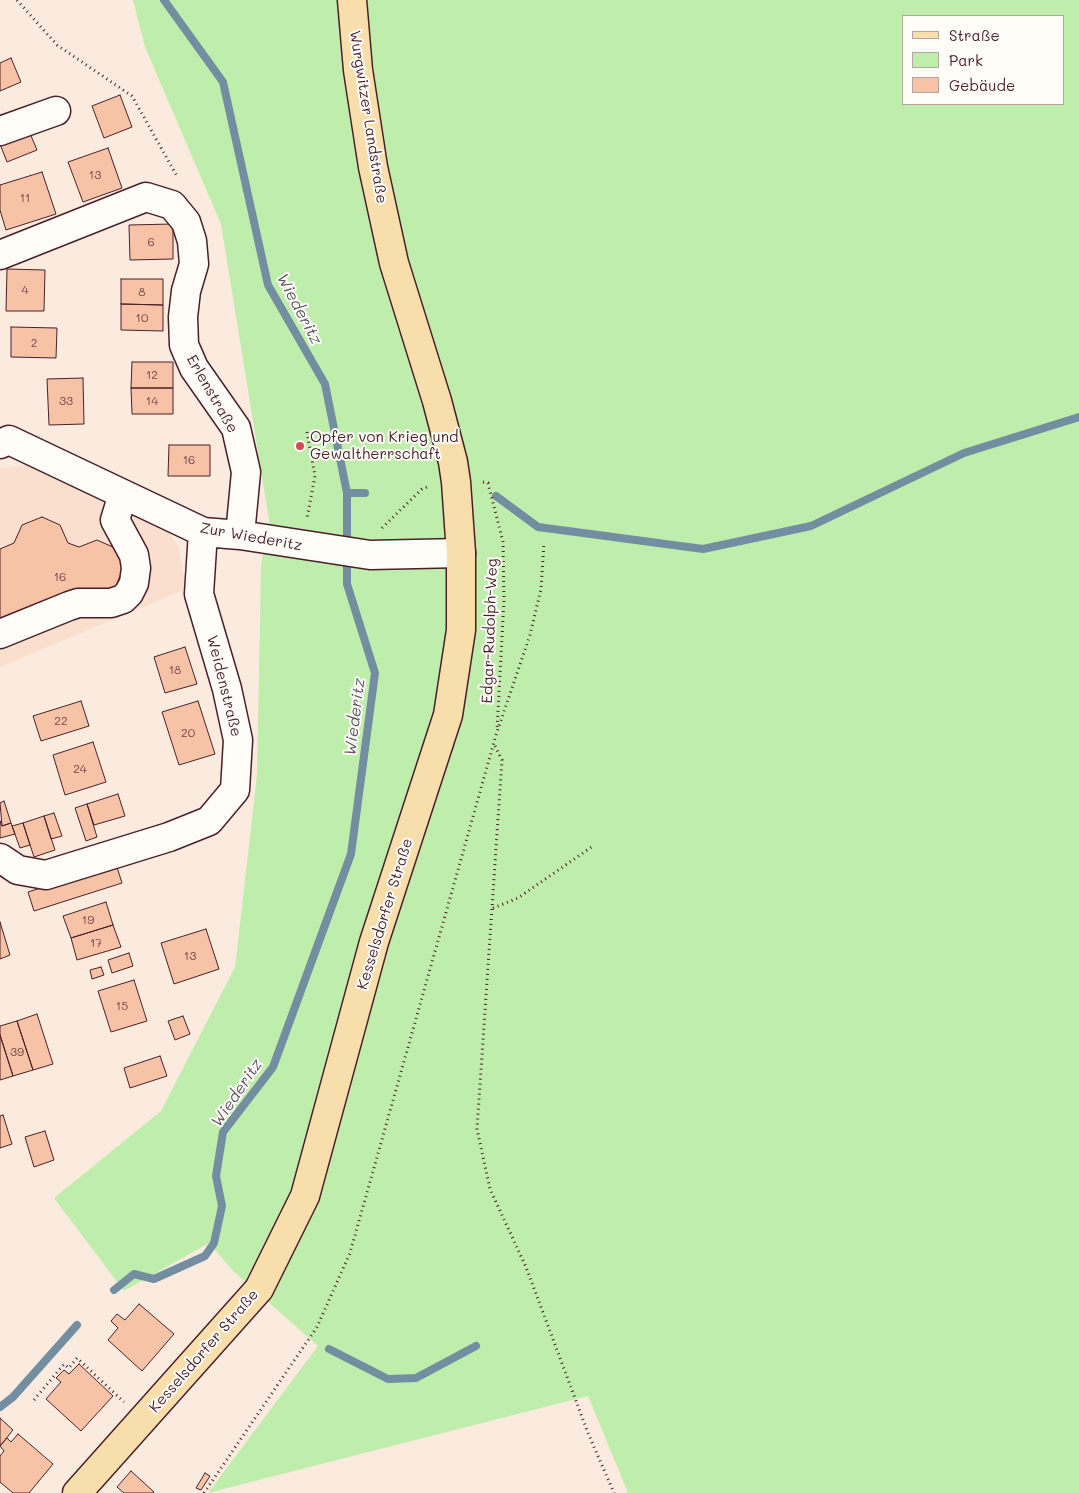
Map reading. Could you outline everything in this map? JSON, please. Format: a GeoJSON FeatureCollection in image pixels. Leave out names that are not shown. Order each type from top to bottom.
{"type":"FeatureCollection","features":[{"type":"Feature","properties":{"kind":"main road","name":"Wurgwitzer Landstraße"},"geometry":{"type":"LineString","coordinates":[[352,0],[358,70],[373,167],[394,264]]}},
{"type":"Feature","properties":{"kind":"main road","name":"Kesselsdorfer Straße"},"geometry":{"type":"LineString","coordinates":[[77,1493],[259,1289],[305,1196],[374,942],[448,715],[460,630],[461,553],[453,462],[437,401],[394,264]]}},
{"type":"Feature","properties":{"kind":"street"},"geometry":{"type":"LineString","coordinates":[[0,131],[56,111]]}},
{"type":"Feature","properties":{"kind":"street","name":"Erlenstraße"},"geometry":{"type":"LineString","coordinates":[[0,255],[146,197],[172,204],[186,222],[192,241],[194,264],[186,291],[183,317],[184,344],[194,368],[236,428],[246,472],[240,535]]}},
{"type":"Feature","properties":{"kind":"street","name":"Zur Wiederitz"},"geometry":{"type":"LineString","coordinates":[[3,434],[203,532],[240,535],[320,549],[374,543],[461,553]]}},
{"type":"Feature","properties":{"kind":"street"},"geometry":{"type":"LineString","coordinates":[[0,634],[69,606],[111,603],[123,599],[129,594],[135,576],[134,556],[115,520],[123,494]]}},
{"type":"Feature","properties":{"kind":"street","name":"Weidenstraße"},"geometry":{"type":"LineString","coordinates":[[0,858],[18,870],[46,875],[169,837],[209,821],[235,790],[238,740],[227,689],[199,594],[203,532]]}},
{"type":"Feature","properties":{"kind":"path"},"geometry":{"type":"LineString","coordinates":[[17,0],[57,45],[132,96],[182,186]]}},
{"type":"Feature","properties":{"kind":"path"},"geometry":{"type":"LineString","coordinates":[[307,432],[314,476],[308,507]]}},
{"type":"Feature","properties":{"kind":"path","name":"Edgar-Rudolph-Weg"},"geometry":{"type":"LineString","coordinates":[[474,481],[488,484],[503,542],[504,600],[496,735]]}},
{"type":"Feature","properties":{"kind":"path"},"geometry":{"type":"LineString","coordinates":[[374,543],[422,489],[436,484]]}},
{"type":"Feature","properties":{"kind":"path"},"geometry":{"type":"LineString","coordinates":[[204,1493],[317,1327],[350,1253],[495,745],[496,735],[530,635],[540,590],[544,543]]}},
{"type":"Feature","properties":{"kind":"path"},"geometry":{"type":"LineString","coordinates":[[495,745],[502,760],[477,1129],[490,1190],[526,1267],[588,1433],[614,1493]]}},
{"type":"Feature","properties":{"kind":"path"},"geometry":{"type":"LineString","coordinates":[[493,908],[518,898],[593,846]]}},
{"type":"Feature","properties":{"kind":"path"},"geometry":{"type":"LineString","coordinates":[[34,1400],[64,1364],[69,1368],[77,1358],[128,1405]]}},
{"type":"Feature","properties":{"kind":"shaded area"},"geometry":{"type":"Polygon","coordinates":[[[26,465],[45,470],[168,531],[179,548],[186,589],[0,667],[0,469],[26,465]]]}},
{"type":"Feature","properties":{"kind":"green space"},"geometry":{"type":"Polygon","coordinates":[[[133,0],[1079,0],[1079,1493],[628,1493],[588,1396],[208,1493],[318,1346],[233,1271],[209,1243],[124,1291],[54,1198],[161,1111],[235,967],[257,775],[261,565],[269,520],[221,224],[145,47],[133,0]]]}},
{"type":"Feature","properties":{"kind":"building"},"geometry":{"type":"Polygon","coordinates":[[[11,58],[21,82],[0,91],[0,63],[11,58]]]}},
{"type":"Feature","properties":{"kind":"building"},"geometry":{"type":"Polygon","coordinates":[[[120,95],[132,127],[104,138],[92,106],[120,95]]]}},
{"type":"Feature","properties":{"kind":"building"},"geometry":{"type":"Polygon","coordinates":[[[29,131],[37,150],[7,162],[0,144],[29,131]]]}},
{"type":"Feature","properties":{"kind":"building"},"geometry":{"type":"Polygon","coordinates":[[[108,148],[122,188],[83,202],[68,162],[108,148]]]}},
{"type":"Feature","properties":{"kind":"building"},"geometry":{"type":"Polygon","coordinates":[[[42,172],[56,214],[6,230],[0,210],[0,185],[42,172]]]}},
{"type":"Feature","properties":{"kind":"building"},"geometry":{"type":"Polygon","coordinates":[[[173,224],[173,259],[130,260],[129,225],[173,224]]]}},
{"type":"Feature","properties":{"kind":"building"},"geometry":{"type":"Polygon","coordinates":[[[7,269],[45,270],[44,311],[6,311],[7,269]]]}},
{"type":"Feature","properties":{"kind":"building"},"geometry":{"type":"Polygon","coordinates":[[[121,279],[163,279],[163,305],[121,304],[121,279]]]}},
{"type":"Feature","properties":{"kind":"building"},"geometry":{"type":"Polygon","coordinates":[[[121,304],[163,305],[163,331],[121,330],[121,304]]]}},
{"type":"Feature","properties":{"kind":"building"},"geometry":{"type":"Polygon","coordinates":[[[11,327],[57,328],[56,358],[11,357],[11,327]]]}},
{"type":"Feature","properties":{"kind":"building"},"geometry":{"type":"Polygon","coordinates":[[[132,362],[173,362],[173,388],[131,388],[132,362]]]}},
{"type":"Feature","properties":{"kind":"building"},"geometry":{"type":"Polygon","coordinates":[[[83,378],[84,424],[49,425],[47,379],[83,378]]]}},
{"type":"Feature","properties":{"kind":"building"},"geometry":{"type":"Polygon","coordinates":[[[131,388],[173,388],[173,414],[132,414],[131,388]]]}},
{"type":"Feature","properties":{"kind":"building"},"geometry":{"type":"Polygon","coordinates":[[[169,445],[210,445],[210,476],[168,476],[169,445]]]}},
{"type":"Feature","properties":{"kind":"building"},"geometry":{"type":"Polygon","coordinates":[[[42,517],[60,525],[68,543],[79,547],[97,540],[115,548],[123,568],[116,586],[98,593],[88,589],[0,626],[0,549],[14,543],[22,525],[42,517]]]}},
{"type":"Feature","properties":{"kind":"building"},"geometry":{"type":"Polygon","coordinates":[[[185,647],[197,684],[165,693],[154,657],[185,647]]]}},
{"type":"Feature","properties":{"kind":"building"},"geometry":{"type":"Polygon","coordinates":[[[81,701],[89,726],[41,741],[33,716],[81,701]]]}},
{"type":"Feature","properties":{"kind":"building"},"geometry":{"type":"Polygon","coordinates":[[[198,701],[215,754],[179,765],[162,712],[198,701]]]}},
{"type":"Feature","properties":{"kind":"building"},"geometry":{"type":"Polygon","coordinates":[[[93,742],[106,782],[65,795],[53,755],[93,742]]]}},
{"type":"Feature","properties":{"kind":"building"},"geometry":{"type":"Polygon","coordinates":[[[118,794],[125,816],[94,825],[87,804],[118,794]]]}},
{"type":"Feature","properties":{"kind":"building"},"geometry":{"type":"Polygon","coordinates":[[[4,801],[11,823],[2,826],[0,803],[4,801]]]}},
{"type":"Feature","properties":{"kind":"building"},"geometry":{"type":"Polygon","coordinates":[[[87,804],[97,837],[86,841],[75,808],[87,804]]]}},
{"type":"Feature","properties":{"kind":"building"},"geometry":{"type":"Polygon","coordinates":[[[54,813],[62,836],[51,839],[44,816],[54,813]]]}},
{"type":"Feature","properties":{"kind":"building"},"geometry":{"type":"Polygon","coordinates":[[[44,816],[55,850],[34,857],[23,823],[44,816]]]}},
{"type":"Feature","properties":{"kind":"building"},"geometry":{"type":"Polygon","coordinates":[[[0,821],[2,826],[11,823],[15,834],[0,838],[0,821]]]}},
{"type":"Feature","properties":{"kind":"building"},"geometry":{"type":"Polygon","coordinates":[[[23,823],[30,845],[20,848],[12,826],[23,823]]]}},
{"type":"Feature","properties":{"kind":"building"},"geometry":{"type":"Polygon","coordinates":[[[116,864],[122,883],[34,911],[28,892],[116,864]]]}},
{"type":"Feature","properties":{"kind":"building"},"geometry":{"type":"Polygon","coordinates":[[[106,902],[113,925],[71,938],[63,916],[106,902]]]}},
{"type":"Feature","properties":{"kind":"building"},"geometry":{"type":"Polygon","coordinates":[[[0,922],[10,955],[0,959],[0,922]]]}},
{"type":"Feature","properties":{"kind":"building"},"geometry":{"type":"Polygon","coordinates":[[[113,925],[121,947],[77,960],[71,938],[113,925]]]}},
{"type":"Feature","properties":{"kind":"building"},"geometry":{"type":"Polygon","coordinates":[[[206,929],[219,969],[174,984],[161,943],[206,929]]]}},
{"type":"Feature","properties":{"kind":"building"},"geometry":{"type":"Polygon","coordinates":[[[129,953],[133,966],[112,973],[108,960],[129,953]]]}},
{"type":"Feature","properties":{"kind":"building"},"geometry":{"type":"Polygon","coordinates":[[[101,967],[104,975],[92,979],[90,970],[101,967]]]}},
{"type":"Feature","properties":{"kind":"building"},"geometry":{"type":"Polygon","coordinates":[[[134,980],[147,1021],[111,1032],[98,991],[134,980]]]}},
{"type":"Feature","properties":{"kind":"building"},"geometry":{"type":"Polygon","coordinates":[[[37,1014],[53,1064],[33,1070],[17,1021],[37,1014]]]}},
{"type":"Feature","properties":{"kind":"building"},"geometry":{"type":"Polygon","coordinates":[[[183,1016],[190,1034],[175,1040],[168,1021],[183,1016]]]}},
{"type":"Feature","properties":{"kind":"building"},"geometry":{"type":"Polygon","coordinates":[[[17,1021],[33,1070],[13,1076],[0,1035],[0,1026],[17,1021]]]}},
{"type":"Feature","properties":{"kind":"building"},"geometry":{"type":"Polygon","coordinates":[[[0,1035],[13,1076],[0,1080],[0,1035]]]}},
{"type":"Feature","properties":{"kind":"building"},"geometry":{"type":"Polygon","coordinates":[[[160,1056],[167,1076],[130,1088],[124,1068],[160,1056]]]}},
{"type":"Feature","properties":{"kind":"building"},"geometry":{"type":"Polygon","coordinates":[[[3,1115],[12,1144],[0,1148],[0,1116],[3,1115]]]}},
{"type":"Feature","properties":{"kind":"building"},"geometry":{"type":"Polygon","coordinates":[[[45,1131],[54,1160],[34,1167],[25,1137],[45,1131]]]}},
{"type":"Feature","properties":{"kind":"building"},"geometry":{"type":"Polygon","coordinates":[[[139,1304],[174,1334],[142,1371],[108,1340],[118,1328],[111,1321],[117,1314],[125,1320],[139,1304]]]}},
{"type":"Feature","properties":{"kind":"building"},"geometry":{"type":"Polygon","coordinates":[[[79,1364],[113,1396],[81,1431],[46,1399],[61,1382],[56,1378],[64,1370],[69,1374],[79,1364]]]}},
{"type":"Feature","properties":{"kind":"building"},"geometry":{"type":"Polygon","coordinates":[[[0,1418],[13,1430],[0,1446],[0,1418]]]}},
{"type":"Feature","properties":{"kind":"building"},"geometry":{"type":"Polygon","coordinates":[[[18,1434],[53,1464],[29,1493],[13,1493],[0,1482],[0,1456],[4,1451],[0,1446],[7,1438],[11,1442],[18,1434]]]}},
{"type":"Feature","properties":{"kind":"building"},"geometry":{"type":"Polygon","coordinates":[[[131,1471],[154,1492],[124,1493],[117,1487],[131,1471]]]}},
{"type":"Feature","properties":{"kind":"building"},"geometry":{"type":"Polygon","coordinates":[[[205,1473],[210,1476],[201,1490],[196,1488],[205,1473]]]}},
{"type":"Feature","properties":{"kind":"waterway","name":"Wiederitz"},"geometry":{"type":"LineString","coordinates":[[114,1290],[134,1274],[154,1279],[205,1256],[214,1243],[222,1206],[216,1176],[223,1132],[273,1067],[351,854],[375,673],[347,584],[347,493],[325,384],[268,285],[223,82],[164,0]]}},
{"type":"Feature","properties":{"kind":"waterway"},"geometry":{"type":"LineString","coordinates":[[496,496],[538,527],[703,549],[811,526],[964,453],[1079,417]]}},
{"type":"Feature","properties":{"kind":"waterway"},"geometry":{"type":"LineString","coordinates":[[347,493],[365,493]]}},
{"type":"Feature","properties":{"kind":"waterway","name":"Wiederitz"},"geometry":{"type":"LineString","coordinates":[[0,1407],[13,1397],[77,1325]]}},
{"type":"Feature","properties":{"kind":"waterway"},"geometry":{"type":"LineString","coordinates":[[329,1349],[388,1379],[416,1378],[476,1346]]}},
{"type":"Feature","properties":{"kind":"place","name":"Opfer von Krieg und Gewaltherrschaft"},"geometry":{"type":"Point","coordinates":[300,446]}}]}
